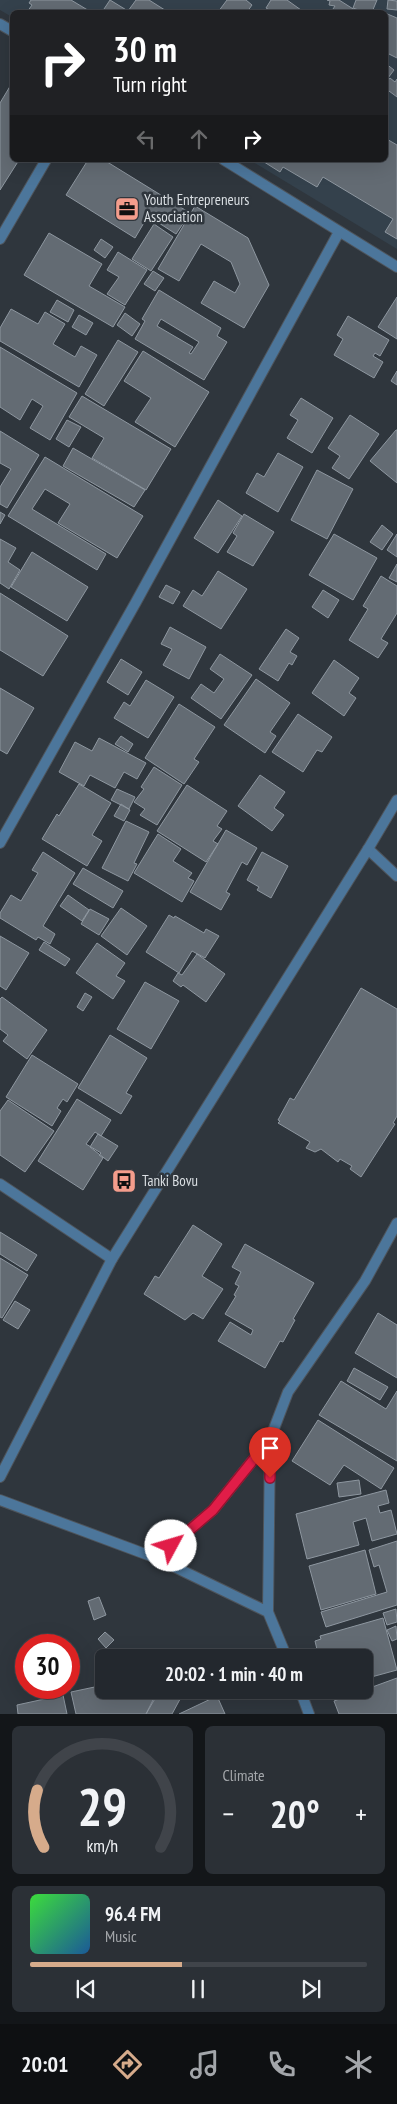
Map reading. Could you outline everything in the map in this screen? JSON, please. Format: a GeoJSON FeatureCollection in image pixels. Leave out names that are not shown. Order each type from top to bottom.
{"type":"FeatureCollection","features":[{"type":"Feature","properties":{"kind":"street"},"geometry":{"type":"LineString","coordinates":[[0,239],[45,162]]}},
{"type":"Feature","properties":{"kind":"street"},"geometry":{"type":"LineString","coordinates":[[227,162],[397,267]]}},
{"type":"Feature","properties":{"kind":"street"},"geometry":{"type":"LineString","coordinates":[[0,843],[136,602],[339,232]]}},
{"type":"Feature","properties":{"kind":"street"},"geometry":{"type":"LineString","coordinates":[[0,1477],[112,1259],[397,800]]}},
{"type":"Feature","properties":{"kind":"street"},"geometry":{"type":"LineString","coordinates":[[368,849],[397,876]]}},
{"type":"Feature","properties":{"kind":"street"},"geometry":{"type":"LineString","coordinates":[[0,1184],[112,1259]]}},
{"type":"Feature","properties":{"kind":"street"},"geometry":{"type":"LineString","coordinates":[[156,1558],[213,1510],[270,1439],[288,1392],[365,1281],[397,1223]]}},
{"type":"Feature","properties":{"kind":"street"},"geometry":{"type":"LineString","coordinates":[[270,1439],[268,1612],[282,1649]]}},
{"type":"Feature","properties":{"kind":"street"},"geometry":{"type":"LineString","coordinates":[[0,1500],[156,1558],[268,1612]]}},
{"type":"Feature","properties":{"kind":"street"},"geometry":{"type":"LineString","coordinates":[[303,1699],[309,1714]]}},
{"type":"Feature","properties":{"kind":"shaded area"},"geometry":{"type":"Polygon","coordinates":[[[0,0],[397,0],[397,249],[253,162],[388,162],[388,10],[10,10],[10,16],[0,10],[0,0]]]}},
{"type":"Feature","properties":{"kind":"building"},"geometry":{"type":"Polygon","coordinates":[[[31,0],[71,0],[88,10],[28,10],[32,5],[29,3],[31,0]]]}},
{"type":"Feature","properties":{"kind":"building"},"geometry":{"type":"Polygon","coordinates":[[[110,0],[126,10],[103,10],[110,0]]]}},
{"type":"Feature","properties":{"kind":"building"},"geometry":{"type":"Polygon","coordinates":[[[136,0],[149,0],[165,10],[129,10],[136,0]]]}},
{"type":"Feature","properties":{"kind":"building"},"geometry":{"type":"Polygon","coordinates":[[[227,0],[246,0],[252,5],[248,10],[220,10],[227,0]]]}},
{"type":"Feature","properties":{"kind":"building"},"geometry":{"type":"Polygon","coordinates":[[[271,0],[287,0],[301,10],[270,10],[266,8],[271,0]]]}},
{"type":"Feature","properties":{"kind":"building"},"geometry":{"type":"Polygon","coordinates":[[[327,0],[339,0],[355,10],[332,10],[335,6],[329,5],[330,1],[327,0]]]}},
{"type":"Feature","properties":{"kind":"building"},"geometry":{"type":"Polygon","coordinates":[[[356,0],[377,0],[373,10],[353,8],[356,0]]]}},
{"type":"Feature","properties":{"kind":"building"},"geometry":{"type":"Polygon","coordinates":[[[388,0],[397,1],[397,10],[387,9],[388,0]]]}},
{"type":"Feature","properties":{"kind":"building"},"geometry":{"type":"Polygon","coordinates":[[[388,14],[397,18],[397,58],[388,54],[388,14]]]}},
{"type":"Feature","properties":{"kind":"building"},"geometry":{"type":"Polygon","coordinates":[[[388,65],[394,70],[388,78],[388,65]]]}},
{"type":"Feature","properties":{"kind":"building"},"geometry":{"type":"Polygon","coordinates":[[[390,78],[395,82],[397,79],[397,97],[388,90],[388,80],[390,78]]]}},
{"type":"Feature","properties":{"kind":"building"},"geometry":{"type":"Polygon","coordinates":[[[10,86],[10,162],[18,162],[0,190],[0,103],[10,86]]]}},
{"type":"Feature","properties":{"kind":"building"},"geometry":{"type":"Polygon","coordinates":[[[388,140],[397,145],[397,239],[385,232],[393,219],[323,177],[317,187],[283,167],[280,172],[264,162],[388,162],[388,140]]]}},
{"type":"Feature","properties":{"kind":"building"},"geometry":{"type":"Polygon","coordinates":[[[87,162],[107,162],[190,213],[176,234],[148,216],[135,238],[66,195],[87,162]]]}},
{"type":"Feature","properties":{"kind":"building"},"geometry":{"type":"Polygon","coordinates":[[[195,206],[248,238],[269,285],[244,328],[201,303],[214,281],[235,293],[240,284],[231,262],[201,244],[179,281],[158,269],[195,206]]]}},
{"type":"Feature","properties":{"kind":"building"},"geometry":{"type":"Polygon","coordinates":[[[154,224],[173,237],[151,271],[132,259],[154,224]]]}},
{"type":"Feature","properties":{"kind":"building"},"geometry":{"type":"Polygon","coordinates":[[[49,233],[102,264],[89,286],[125,307],[113,327],[24,275],[49,233]]]}},
{"type":"Feature","properties":{"kind":"building"},"geometry":{"type":"Polygon","coordinates":[[[101,239],[113,247],[105,258],[94,250],[101,239]]]}},
{"type":"Feature","properties":{"kind":"building"},"geometry":{"type":"Polygon","coordinates":[[[118,252],[147,270],[125,305],[107,294],[119,277],[107,270],[118,252]]]}},
{"type":"Feature","properties":{"kind":"building"},"geometry":{"type":"Polygon","coordinates":[[[153,271],[164,278],[155,291],[144,284],[153,271]]]}},
{"type":"Feature","properties":{"kind":"building"},"geometry":{"type":"Polygon","coordinates":[[[159,290],[221,328],[217,336],[227,342],[204,380],[135,339],[145,321],[142,319],[159,290]],[[161,319],[157,326],[193,347],[189,353],[191,354],[199,342],[161,319]]]}},
{"type":"Feature","properties":{"kind":"building"},"geometry":{"type":"Polygon","coordinates":[[[397,297],[397,339],[378,327],[397,297]]]}},
{"type":"Feature","properties":{"kind":"building"},"geometry":{"type":"Polygon","coordinates":[[[57,300],[74,310],[68,322],[50,312],[57,300]]]}},
{"type":"Feature","properties":{"kind":"building"},"geometry":{"type":"Polygon","coordinates":[[[11,309],[38,324],[45,312],[65,324],[53,344],[75,357],[81,346],[97,355],[79,387],[0,341],[0,328],[11,309]]]}},
{"type":"Feature","properties":{"kind":"building"},"geometry":{"type":"Polygon","coordinates":[[[125,313],[140,324],[132,336],[117,325],[125,313]]]}},
{"type":"Feature","properties":{"kind":"building"},"geometry":{"type":"Polygon","coordinates":[[[79,315],[93,323],[86,335],[72,327],[79,315]]]}},
{"type":"Feature","properties":{"kind":"building"},"geometry":{"type":"Polygon","coordinates":[[[348,316],[389,340],[380,356],[375,353],[373,356],[383,362],[374,378],[334,355],[343,339],[337,335],[348,316]]]}},
{"type":"Feature","properties":{"kind":"building"},"geometry":{"type":"Polygon","coordinates":[[[118,340],[138,352],[104,406],[85,394],[118,340]]]}},
{"type":"Feature","properties":{"kind":"building"},"geometry":{"type":"Polygon","coordinates":[[[0,347],[77,393],[50,440],[30,428],[43,406],[32,399],[20,420],[0,407],[0,347]]]}},
{"type":"Feature","properties":{"kind":"building"},"geometry":{"type":"Polygon","coordinates":[[[143,351],[209,392],[175,447],[135,422],[151,398],[124,381],[143,351]]]}},
{"type":"Feature","properties":{"kind":"building"},"geometry":{"type":"Polygon","coordinates":[[[397,371],[397,385],[391,381],[397,371]]]}},
{"type":"Feature","properties":{"kind":"building"},"geometry":{"type":"Polygon","coordinates":[[[82,396],[171,449],[146,490],[92,458],[104,438],[69,417],[82,396]]]}},
{"type":"Feature","properties":{"kind":"building"},"geometry":{"type":"Polygon","coordinates":[[[301,398],[333,418],[312,453],[287,438],[298,420],[290,415],[301,398]]]}},
{"type":"Feature","properties":{"kind":"building"},"geometry":{"type":"Polygon","coordinates":[[[350,415],[379,434],[349,479],[332,468],[340,456],[328,448],[350,415]]]}},
{"type":"Feature","properties":{"kind":"building"},"geometry":{"type":"Polygon","coordinates":[[[67,420],[81,427],[69,447],[56,439],[67,420]]]}},
{"type":"Feature","properties":{"kind":"building"},"geometry":{"type":"Polygon","coordinates":[[[397,430],[397,483],[370,461],[397,430]]]}},
{"type":"Feature","properties":{"kind":"building"},"geometry":{"type":"Polygon","coordinates":[[[0,431],[39,455],[7,508],[0,504],[0,487],[11,469],[0,463],[0,431]]]}},
{"type":"Feature","properties":{"kind":"building"},"geometry":{"type":"Polygon","coordinates":[[[73,448],[145,490],[134,507],[63,466],[73,448]]]}},
{"type":"Feature","properties":{"kind":"building"},"geometry":{"type":"Polygon","coordinates":[[[278,453],[303,467],[278,512],[246,493],[257,473],[264,477],[278,453]]]}},
{"type":"Feature","properties":{"kind":"building"},"geometry":{"type":"Polygon","coordinates":[[[45,457],[143,516],[117,558],[58,523],[70,504],[45,489],[32,509],[106,554],[97,570],[8,516],[45,457]]]}},
{"type":"Feature","properties":{"kind":"building"},"geometry":{"type":"Polygon","coordinates":[[[317,470],[353,489],[327,539],[291,520],[317,470]]]}},
{"type":"Feature","properties":{"kind":"building"},"geometry":{"type":"Polygon","coordinates":[[[218,500],[242,516],[218,553],[194,538],[218,500]]]}},
{"type":"Feature","properties":{"kind":"building"},"geometry":{"type":"Polygon","coordinates":[[[0,512],[5,515],[0,524],[0,512]]]}},
{"type":"Feature","properties":{"kind":"building"},"geometry":{"type":"Polygon","coordinates":[[[244,514],[274,532],[253,566],[227,552],[237,536],[233,533],[244,514]]]}},
{"type":"Feature","properties":{"kind":"building"},"geometry":{"type":"Polygon","coordinates":[[[382,525],[393,534],[382,550],[370,542],[382,525]]]}},
{"type":"Feature","properties":{"kind":"building"},"geometry":{"type":"Polygon","coordinates":[[[334,534],[377,558],[353,600],[309,575],[334,534]]]}},
{"type":"Feature","properties":{"kind":"building"},"geometry":{"type":"Polygon","coordinates":[[[397,534],[397,557],[387,550],[397,534]]]}},
{"type":"Feature","properties":{"kind":"building"},"geometry":{"type":"Polygon","coordinates":[[[0,539],[16,548],[8,562],[20,570],[9,589],[0,583],[0,539]]]}},
{"type":"Feature","properties":{"kind":"building"},"geometry":{"type":"Polygon","coordinates":[[[32,552],[88,587],[67,621],[11,587],[32,552]]]}},
{"type":"Feature","properties":{"kind":"building"},"geometry":{"type":"Polygon","coordinates":[[[397,564],[397,582],[389,578],[397,564]]]}},
{"type":"Feature","properties":{"kind":"building"},"geometry":{"type":"Polygon","coordinates":[[[218,571],[247,589],[221,629],[183,606],[193,590],[202,596],[218,571]]]}},
{"type":"Feature","properties":{"kind":"building"},"geometry":{"type":"Polygon","coordinates":[[[381,576],[397,586],[397,613],[381,639],[388,643],[378,658],[349,640],[368,609],[363,606],[381,576]]]}},
{"type":"Feature","properties":{"kind":"building"},"geometry":{"type":"Polygon","coordinates":[[[166,585],[180,592],[173,604],[159,597],[166,585]]]}},
{"type":"Feature","properties":{"kind":"building"},"geometry":{"type":"Polygon","coordinates":[[[323,590],[339,600],[328,618],[312,607],[323,590]]]}},
{"type":"Feature","properties":{"kind":"building"},"geometry":{"type":"Polygon","coordinates":[[[0,593],[68,636],[43,676],[0,650],[0,593]]]}},
{"type":"Feature","properties":{"kind":"building"},"geometry":{"type":"Polygon","coordinates":[[[170,627],[206,647],[189,679],[163,665],[172,649],[161,644],[170,627]]]}},
{"type":"Feature","properties":{"kind":"building"},"geometry":{"type":"Polygon","coordinates":[[[286,629],[299,638],[290,652],[297,656],[292,665],[289,663],[278,681],[259,669],[286,629]]]}},
{"type":"Feature","properties":{"kind":"building"},"geometry":{"type":"Polygon","coordinates":[[[220,654],[252,675],[221,719],[191,698],[201,684],[214,693],[224,679],[210,669],[220,654]]]}},
{"type":"Feature","properties":{"kind":"building"},"geometry":{"type":"Polygon","coordinates":[[[121,659],[142,672],[128,695],[107,682],[121,659]]]}},
{"type":"Feature","properties":{"kind":"building"},"geometry":{"type":"Polygon","coordinates":[[[334,660],[359,678],[349,693],[356,698],[344,716],[312,693],[334,660]]]}},
{"type":"Feature","properties":{"kind":"building"},"geometry":{"type":"Polygon","coordinates":[[[256,679],[290,703],[270,732],[276,736],[265,753],[224,725],[256,679]]]}},
{"type":"Feature","properties":{"kind":"building"},"geometry":{"type":"Polygon","coordinates":[[[146,680],[174,697],[148,738],[114,718],[124,702],[130,706],[146,680]]]}},
{"type":"Feature","properties":{"kind":"building"},"geometry":{"type":"Polygon","coordinates":[[[0,688],[34,708],[7,754],[0,750],[0,688]]]}},
{"type":"Feature","properties":{"kind":"building"},"geometry":{"type":"Polygon","coordinates":[[[179,704],[215,727],[194,759],[199,762],[184,784],[145,758],[179,704]]]}},
{"type":"Feature","properties":{"kind":"building"},"geometry":{"type":"Polygon","coordinates":[[[298,714],[332,737],[322,752],[317,750],[303,772],[272,752],[298,714]]]}},
{"type":"Feature","properties":{"kind":"building"},"geometry":{"type":"Polygon","coordinates":[[[121,736],[133,744],[128,752],[115,744],[121,736]]]}},
{"type":"Feature","properties":{"kind":"building"},"geometry":{"type":"Polygon","coordinates":[[[99,738],[146,763],[137,779],[124,772],[115,788],[90,775],[84,786],[59,772],[75,742],[92,751],[99,738]]]}},
{"type":"Feature","properties":{"kind":"building"},"geometry":{"type":"Polygon","coordinates":[[[154,767],[182,785],[157,825],[140,815],[145,809],[134,802],[144,789],[141,787],[154,767]]]}},
{"type":"Feature","properties":{"kind":"building"},"geometry":{"type":"Polygon","coordinates":[[[260,775],[285,792],[274,808],[284,815],[272,831],[238,806],[260,775]]]}},
{"type":"Feature","properties":{"kind":"building"},"geometry":{"type":"Polygon","coordinates":[[[79,784],[111,803],[92,835],[102,841],[87,866],[42,839],[57,814],[59,816],[79,784]]]}},
{"type":"Feature","properties":{"kind":"building"},"geometry":{"type":"Polygon","coordinates":[[[187,785],[227,811],[217,826],[222,829],[213,841],[218,844],[206,862],[157,831],[187,785]]]}},
{"type":"Feature","properties":{"kind":"building"},"geometry":{"type":"Polygon","coordinates":[[[117,789],[135,797],[129,809],[111,800],[117,789]]]}},
{"type":"Feature","properties":{"kind":"building"},"geometry":{"type":"Polygon","coordinates":[[[121,804],[130,810],[124,821],[114,816],[121,804]]]}},
{"type":"Feature","properties":{"kind":"building"},"geometry":{"type":"Polygon","coordinates":[[[126,821],[149,832],[134,863],[137,864],[128,881],[102,868],[126,821]]]}},
{"type":"Feature","properties":{"kind":"building"},"geometry":{"type":"Polygon","coordinates":[[[226,830],[257,848],[247,865],[242,862],[226,892],[230,894],[221,910],[190,892],[226,830]]]}},
{"type":"Feature","properties":{"kind":"building"},"geometry":{"type":"Polygon","coordinates":[[[158,834],[181,849],[173,861],[192,873],[188,878],[194,881],[182,902],[134,873],[158,834]]]}},
{"type":"Feature","properties":{"kind":"building"},"geometry":{"type":"Polygon","coordinates":[[[43,852],[75,873],[43,926],[55,934],[50,944],[38,937],[36,940],[0,918],[0,913],[11,895],[21,901],[38,873],[32,870],[43,852]]]}},
{"type":"Feature","properties":{"kind":"building"},"geometry":{"type":"Polygon","coordinates":[[[262,852],[288,866],[271,898],[257,890],[259,887],[247,880],[262,852]]]}},
{"type":"Feature","properties":{"kind":"building"},"geometry":{"type":"Polygon","coordinates":[[[83,868],[123,891],[113,908],[73,884],[83,868]]]}},
{"type":"Feature","properties":{"kind":"building"},"geometry":{"type":"Polygon","coordinates":[[[68,895],[89,910],[82,921],[60,906],[68,895]]]}},
{"type":"Feature","properties":{"kind":"building"},"geometry":{"type":"Polygon","coordinates":[[[121,908],[147,926],[127,955],[101,936],[121,908]]]}},
{"type":"Feature","properties":{"kind":"building"},"geometry":{"type":"Polygon","coordinates":[[[90,909],[109,919],[99,935],[81,924],[90,909]]]}},
{"type":"Feature","properties":{"kind":"building"},"geometry":{"type":"Polygon","coordinates":[[[169,915],[174,918],[175,916],[204,933],[206,929],[219,936],[205,958],[192,951],[179,973],[146,952],[169,915]]]}},
{"type":"Feature","properties":{"kind":"building"},"geometry":{"type":"Polygon","coordinates":[[[0,936],[29,953],[6,990],[0,986],[0,936]]]}},
{"type":"Feature","properties":{"kind":"building"},"geometry":{"type":"Polygon","coordinates":[[[44,942],[70,959],[65,966],[39,950],[44,942]]]}},
{"type":"Feature","properties":{"kind":"building"},"geometry":{"type":"Polygon","coordinates":[[[97,943],[125,963],[116,976],[125,981],[113,999],[76,973],[97,943]]]}},
{"type":"Feature","properties":{"kind":"building"},"geometry":{"type":"Polygon","coordinates":[[[197,954],[225,974],[206,1002],[183,985],[181,987],[173,981],[178,973],[182,975],[197,954]]]}},
{"type":"Feature","properties":{"kind":"building"},"geometry":{"type":"Polygon","coordinates":[[[145,982],[179,1001],[151,1049],[117,1029],[145,982]]]}},
{"type":"Feature","properties":{"kind":"building"},"geometry":{"type":"Polygon","coordinates":[[[361,988],[397,1009],[397,1116],[393,1123],[395,1124],[361,1177],[350,1169],[352,1166],[340,1159],[338,1162],[321,1149],[315,1152],[306,1148],[310,1142],[278,1123],[280,1121],[278,1120],[290,1098],[294,1100],[361,988]]]}},
{"type":"Feature","properties":{"kind":"building"},"geometry":{"type":"Polygon","coordinates":[[[85,993],[92,997],[83,1011],[77,1007],[85,993]]]}},
{"type":"Feature","properties":{"kind":"building"},"geometry":{"type":"Polygon","coordinates":[[[2,997],[47,1030],[27,1059],[3,1041],[8,1035],[0,1029],[0,999],[2,997]]]}},
{"type":"Feature","properties":{"kind":"building"},"geometry":{"type":"Polygon","coordinates":[[[110,1035],[147,1058],[126,1093],[132,1096],[121,1114],[78,1088],[110,1035]]]}},
{"type":"Feature","properties":{"kind":"building"},"geometry":{"type":"Polygon","coordinates":[[[32,1055],[78,1084],[67,1102],[63,1099],[57,1108],[61,1111],[52,1126],[6,1097],[32,1055]]]}},
{"type":"Feature","properties":{"kind":"building"},"geometry":{"type":"Polygon","coordinates":[[[77,1099],[111,1120],[101,1136],[95,1132],[86,1144],[101,1153],[99,1155],[103,1158],[83,1190],[38,1161],[77,1099]]]}},
{"type":"Feature","properties":{"kind":"building"},"geometry":{"type":"Polygon","coordinates":[[[8,1100],[54,1131],[25,1172],[0,1155],[0,1111],[8,1100]]]}},
{"type":"Feature","properties":{"kind":"building"},"geometry":{"type":"Polygon","coordinates":[[[98,1134],[118,1146],[108,1161],[90,1147],[98,1134]]]}},
{"type":"Feature","properties":{"kind":"building"},"geometry":{"type":"Polygon","coordinates":[[[193,1225],[222,1244],[202,1276],[223,1289],[203,1319],[193,1313],[185,1320],[144,1294],[155,1276],[159,1278],[193,1225]]]}},
{"type":"Feature","properties":{"kind":"building"},"geometry":{"type":"Polygon","coordinates":[[[0,1232],[37,1255],[27,1271],[0,1254],[0,1232]]]}},
{"type":"Feature","properties":{"kind":"building"},"geometry":{"type":"Polygon","coordinates":[[[245,1244],[314,1283],[293,1319],[295,1320],[283,1342],[280,1341],[265,1368],[218,1341],[230,1322],[251,1335],[253,1330],[225,1314],[236,1296],[234,1295],[239,1286],[235,1284],[241,1272],[232,1267],[245,1244]]]}},
{"type":"Feature","properties":{"kind":"building"},"geometry":{"type":"Polygon","coordinates":[[[0,1258],[28,1275],[2,1318],[0,1317],[0,1258]]]}},
{"type":"Feature","properties":{"kind":"building"},"geometry":{"type":"Polygon","coordinates":[[[15,1301],[30,1310],[18,1329],[3,1320],[15,1301]]]}},
{"type":"Feature","properties":{"kind":"building"},"geometry":{"type":"Polygon","coordinates":[[[378,1313],[397,1325],[397,1378],[355,1353],[378,1313]]]}},
{"type":"Feature","properties":{"kind":"building"},"geometry":{"type":"Polygon","coordinates":[[[354,1368],[388,1387],[380,1400],[347,1381],[354,1368]]]}},
{"type":"Feature","properties":{"kind":"building"},"geometry":{"type":"Polygon","coordinates":[[[341,1381],[386,1409],[397,1391],[397,1461],[319,1415],[341,1381]]]}},
{"type":"Feature","properties":{"kind":"building"},"geometry":{"type":"Polygon","coordinates":[[[318,1420],[394,1468],[381,1489],[344,1465],[330,1485],[292,1461],[318,1420]]]}},
{"type":"Feature","properties":{"kind":"building"},"geometry":{"type":"Polygon","coordinates":[[[359,1480],[361,1494],[339,1497],[337,1483],[359,1480]]]}},
{"type":"Feature","properties":{"kind":"building"},"geometry":{"type":"Polygon","coordinates":[[[386,1490],[389,1503],[378,1506],[380,1513],[391,1510],[397,1534],[372,1541],[366,1518],[353,1522],[359,1545],[307,1559],[296,1514],[386,1490]]]}},
{"type":"Feature","properties":{"kind":"building"},"geometry":{"type":"Polygon","coordinates":[[[397,1541],[397,1605],[326,1627],[321,1612],[387,1592],[379,1565],[374,1567],[369,1550],[397,1541]]]}},
{"type":"Feature","properties":{"kind":"building"},"geometry":{"type":"Polygon","coordinates":[[[365,1550],[376,1594],[321,1610],[309,1566],[365,1550]]]}},
{"type":"Feature","properties":{"kind":"building"},"geometry":{"type":"Polygon","coordinates":[[[99,1597],[106,1615],[94,1620],[88,1601],[99,1597]]]}},
{"type":"Feature","properties":{"kind":"building"},"geometry":{"type":"Polygon","coordinates":[[[396,1609],[397,1622],[387,1625],[383,1613],[396,1609]]]}},
{"type":"Feature","properties":{"kind":"building"},"geometry":{"type":"Polygon","coordinates":[[[383,1618],[397,1670],[373,1677],[373,1649],[317,1649],[315,1641],[321,1639],[320,1636],[383,1618]]]}},
{"type":"Feature","properties":{"kind":"building"},"geometry":{"type":"Polygon","coordinates":[[[396,1626],[397,1639],[392,1641],[387,1630],[396,1626]]]}},
{"type":"Feature","properties":{"kind":"building"},"geometry":{"type":"Polygon","coordinates":[[[105,1632],[114,1640],[106,1648],[98,1639],[105,1632]]]}},
{"type":"Feature","properties":{"kind":"building"},"geometry":{"type":"Polygon","coordinates":[[[397,1678],[397,1714],[339,1714],[334,1701],[339,1699],[373,1699],[373,1687],[397,1678]]]}},
{"type":"Feature","properties":{"kind":"building"},"geometry":{"type":"Polygon","coordinates":[[[95,1687],[95,1699],[154,1699],[146,1714],[76,1714],[73,1699],[80,1699],[80,1690],[95,1687]]]}},
{"type":"Feature","properties":{"kind":"building"},"geometry":{"type":"Polygon","coordinates":[[[45,1699],[64,1699],[67,1714],[18,1714],[17,1705],[45,1699]]]}},
{"type":"Feature","properties":{"kind":"building"},"geometry":{"type":"Polygon","coordinates":[[[155,1699],[180,1699],[172,1714],[146,1714],[155,1699]]]}},
{"type":"Feature","properties":{"kind":"building"},"geometry":{"type":"Polygon","coordinates":[[[211,1699],[218,1699],[225,1714],[179,1714],[211,1699]]]}},
{"type":"Feature","properties":{"kind":"place","name":"Youth Entrepreneurs Association"},"geometry":{"type":"Point","coordinates":[127,209]}},
{"type":"Feature","properties":{"kind":"place","name":"Tanki Bovu"},"geometry":{"type":"Point","coordinates":[124,1181]}},
{"type":"Feature","properties":{"kind":"route"},"geometry":{"type":"LineString","coordinates":[[171,1546],[213,1510],[270,1439],[270,1478]]}}]}
